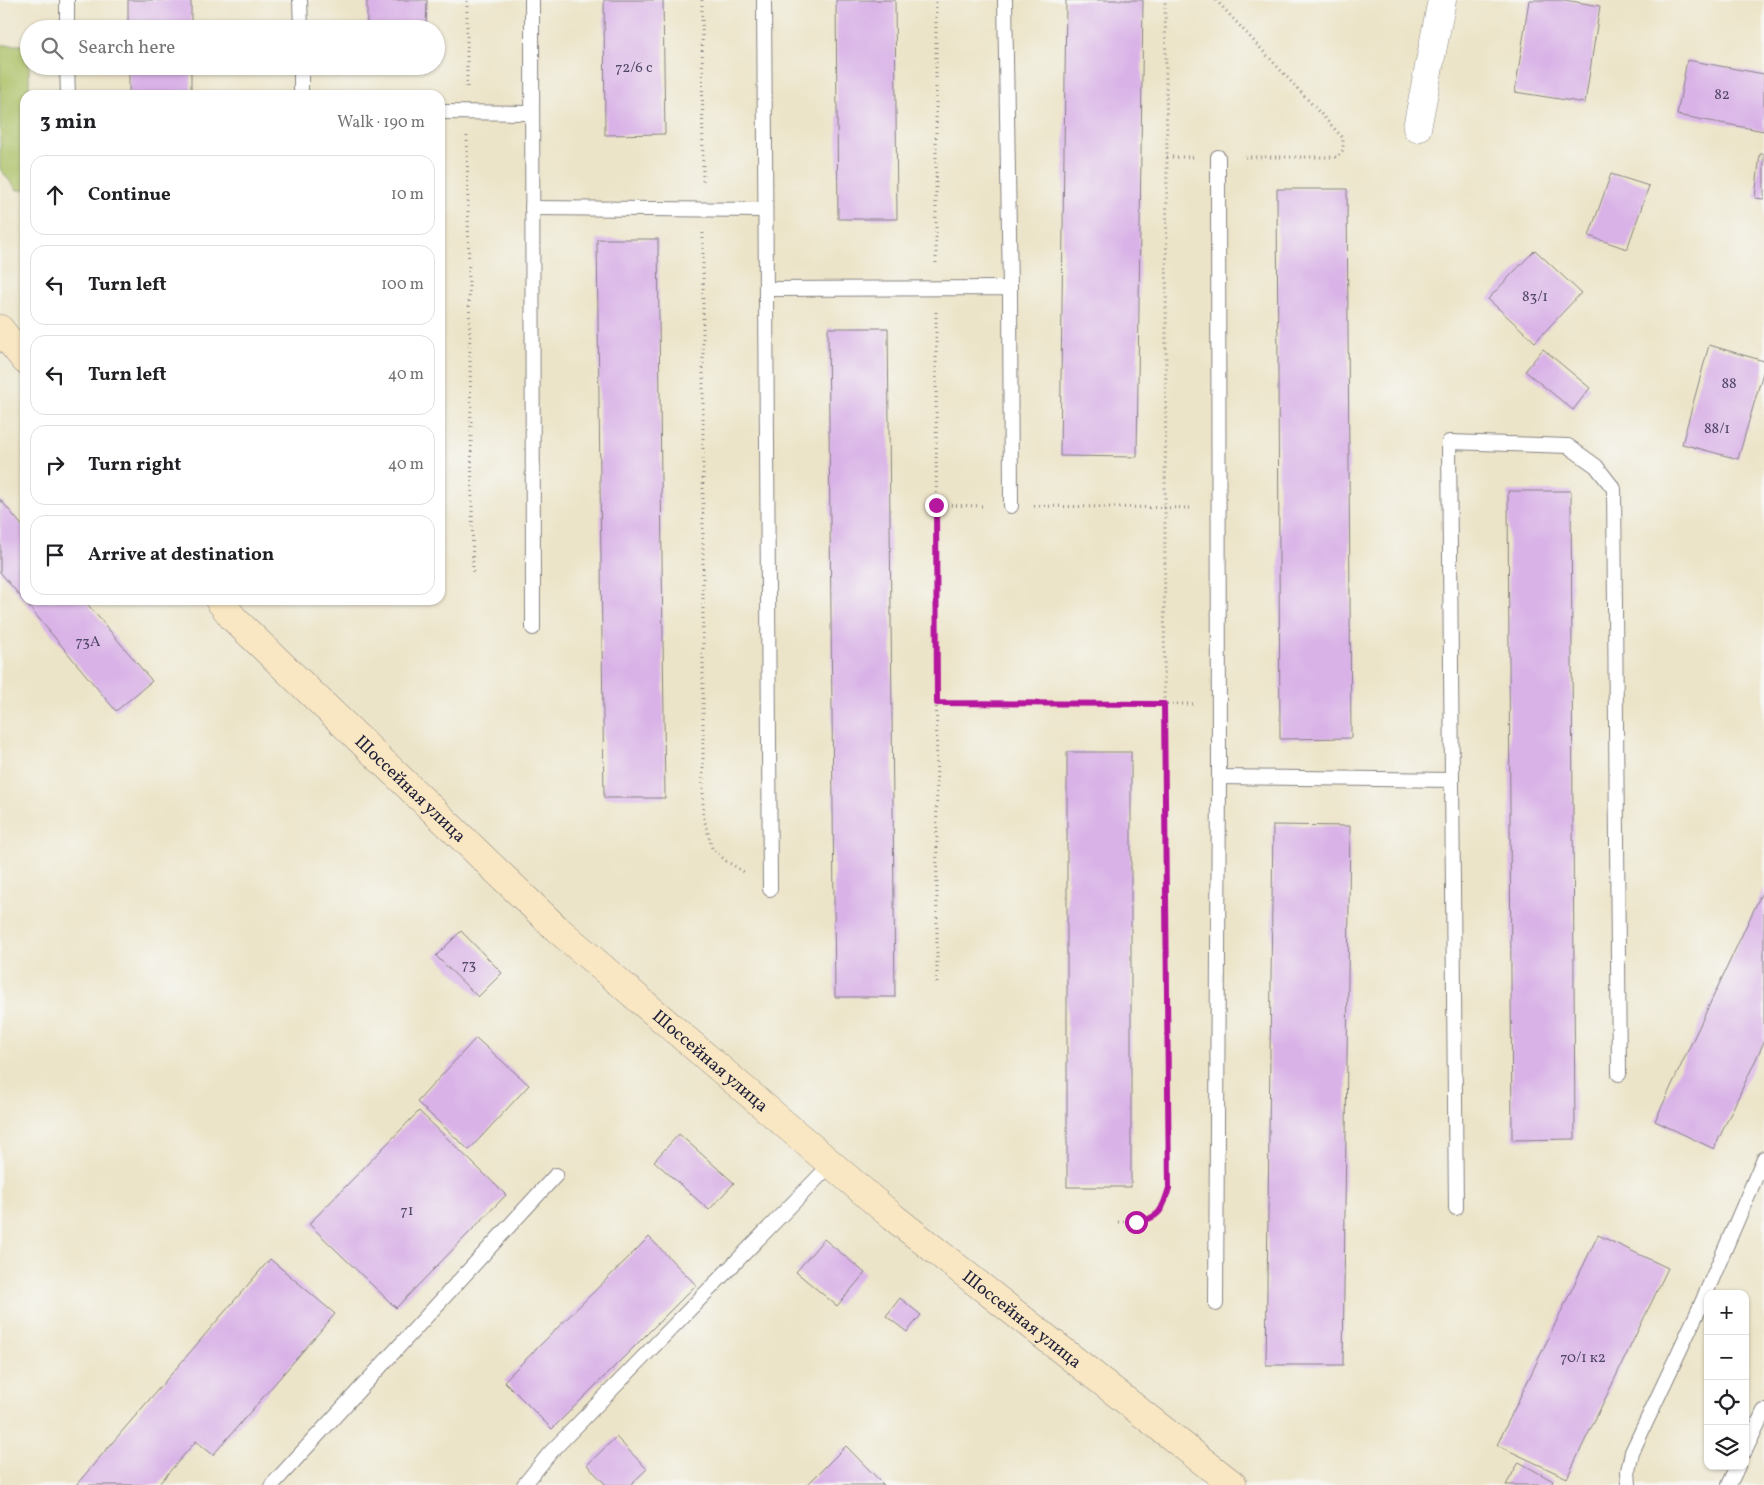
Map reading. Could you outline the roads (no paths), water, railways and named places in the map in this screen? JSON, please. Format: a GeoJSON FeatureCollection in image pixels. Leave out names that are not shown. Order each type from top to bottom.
{"type":"FeatureCollection","features":[{"type":"Feature","properties":{"kind":"main road"},"geometry":{"type":"LineString","coordinates":[[0,329],[20,354]]}},
{"type":"Feature","properties":{"kind":"main road","name":"Шоссейная улица"},"geometry":{"type":"LineString","coordinates":[[223,605],[234,619],[556,928],[893,1217],[1233,1485]]}},
{"type":"Feature","properties":{"kind":"street"},"geometry":{"type":"LineString","coordinates":[[1417,128],[1442,0]]}},
{"type":"Feature","properties":{"kind":"lane"},"geometry":{"type":"LineString","coordinates":[[67,0],[67,20]]}},
{"type":"Feature","properties":{"kind":"lane"},"geometry":{"type":"LineString","coordinates":[[300,0],[301,20]]}},
{"type":"Feature","properties":{"kind":"lane"},"geometry":{"type":"LineString","coordinates":[[532,0],[533,628]]}},
{"type":"Feature","properties":{"kind":"lane"},"geometry":{"type":"LineString","coordinates":[[764,0],[770,889]]}},
{"type":"Feature","properties":{"kind":"lane"},"geometry":{"type":"LineString","coordinates":[[1005,0],[1010,288],[1011,506]]}},
{"type":"Feature","properties":{"kind":"lane"},"geometry":{"type":"LineString","coordinates":[[68,75],[68,90]]}},
{"type":"Feature","properties":{"kind":"lane"},"geometry":{"type":"LineString","coordinates":[[301,75],[301,90]]}},
{"type":"Feature","properties":{"kind":"lane"},"geometry":{"type":"LineString","coordinates":[[445,112],[532,113]]}},
{"type":"Feature","properties":{"kind":"lane"},"geometry":{"type":"LineString","coordinates":[[1216,1304],[1219,777],[1218,157]]}},
{"type":"Feature","properties":{"kind":"lane"},"geometry":{"type":"LineString","coordinates":[[532,208],[766,210]]}},
{"type":"Feature","properties":{"kind":"lane"},"geometry":{"type":"LineString","coordinates":[[766,289],[1010,288]]}},
{"type":"Feature","properties":{"kind":"lane"},"geometry":{"type":"LineString","coordinates":[[1456,1208],[1449,442],[1568,446],[1596,466],[1614,489],[1620,1074]]}},
{"type":"Feature","properties":{"kind":"lane"},"geometry":{"type":"LineString","coordinates":[[1219,777],[1452,780]]}},
{"type":"Feature","properties":{"kind":"lane"},"geometry":{"type":"LineString","coordinates":[[1629,1485],[1628,1471],[1632,1452],[1700,1307],[1764,1158]]}},
{"type":"Feature","properties":{"kind":"lane"},"geometry":{"type":"LineString","coordinates":[[524,1485],[549,1454],[831,1164]]}},
{"type":"Feature","properties":{"kind":"lane"},"geometry":{"type":"LineString","coordinates":[[272,1485],[556,1175]]}},
{"type":"Feature","properties":{"kind":"lane"},"geometry":{"type":"LineString","coordinates":[[1749,1443],[1764,1411]]}},
{"type":"Feature","properties":{"kind":"lane"},"geometry":{"type":"LineString","coordinates":[[1729,1485],[1736,1470]]}}]}
